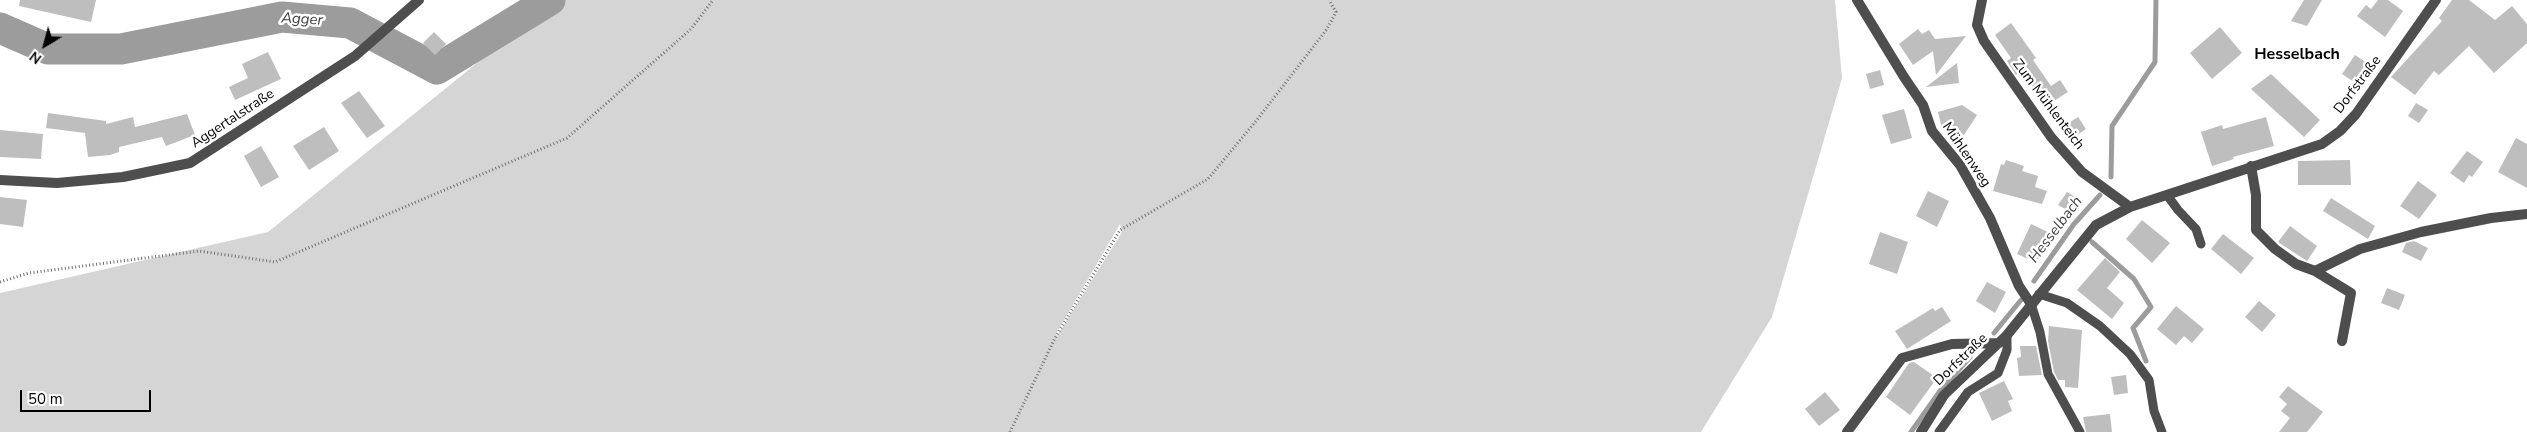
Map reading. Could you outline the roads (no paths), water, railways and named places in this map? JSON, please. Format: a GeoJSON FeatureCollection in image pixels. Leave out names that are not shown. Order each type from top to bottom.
{"type":"FeatureCollection","features":[{"type":"Feature","properties":{"kind":"street","name":"Aggertalstraße"},"geometry":{"type":"LineString","coordinates":[[0,180],[57,183],[123,178],[190,164],[355,56],[394,24],[419,0]]}},
{"type":"Feature","properties":{"kind":"street","name":"Mühlenweg"},"geometry":{"type":"LineString","coordinates":[[1857,0],[1923,105],[1932,131],[1960,165],[1990,218],[2019,286],[2031,304]]}},
{"type":"Feature","properties":{"kind":"street","name":"Zum Mühlenteich"},"geometry":{"type":"LineString","coordinates":[[1982,0],[1977,25],[1984,41],[2051,137],[2082,172],[2130,207]]}},
{"type":"Feature","properties":{"kind":"street","name":"Dorfstraße"},"geometry":{"type":"LineString","coordinates":[[1921,432],[1944,395],[1956,381],[2007,335],[2096,225],[2130,207],[2250,166],[2306,150],[2340,131],[2356,114],[2436,0]]}},
{"type":"Feature","properties":{"kind":"street"},"geometry":{"type":"LineString","coordinates":[[2250,166],[2256,194],[2256,230],[2275,249],[2296,264],[2315,270],[2351,293],[2342,341]]}},
{"type":"Feature","properties":{"kind":"street"},"geometry":{"type":"LineString","coordinates":[[2315,270],[2360,249],[2421,232],[2491,218],[2527,214]]}},
{"type":"Feature","properties":{"kind":"street"},"geometry":{"type":"LineString","coordinates":[[1847,432],[1902,358],[1952,344],[1999,343]]}},
{"type":"Feature","properties":{"kind":"lane"},"geometry":{"type":"LineString","coordinates":[[2168,195],[2178,210],[2196,229],[2201,244]]}},
{"type":"Feature","properties":{"kind":"lane"},"geometry":{"type":"LineString","coordinates":[[2039,294],[2067,303],[2100,326],[2130,354],[2149,380],[2154,411],[2162,432]]}},
{"type":"Feature","properties":{"kind":"lane"},"geometry":{"type":"LineString","coordinates":[[2031,304],[2040,332],[2048,374],[2080,432]]}},
{"type":"Feature","properties":{"kind":"lane","name":"Dorfstraße"},"geometry":{"type":"LineString","coordinates":[[1939,432],[1968,392],[1998,373],[2007,350],[2007,335]]}},
{"type":"Feature","properties":{"kind":"waterway","name":"Agger"},"geometry":{"type":"LineString","coordinates":[[0,28],[48,49],[121,49],[282,17],[350,23],[437,69],[550,0]]}},
{"type":"Feature","properties":{"kind":"waterway","name":"Hesselbach"},"geometry":{"type":"LineString","coordinates":[[2111,177],[2112,126],[2155,62],[2156,0]]}},
{"type":"Feature","properties":{"kind":"waterway","name":"Hesselbach"},"geometry":{"type":"LineString","coordinates":[[2034,281],[2074,224],[2100,195]]}},
{"type":"Feature","properties":{"kind":"waterway"},"geometry":{"type":"LineString","coordinates":[[2092,242],[2134,279],[2151,307],[2133,328],[2146,361]]}},
{"type":"Feature","properties":{"kind":"waterway","name":"Hesselbach"},"geometry":{"type":"LineString","coordinates":[[1994,333],[2021,300]]}},
{"type":"Feature","properties":{"kind":"waterway","name":"Hesselbach"},"geometry":{"type":"LineString","coordinates":[[1911,432],[1940,391],[1970,357]]}},
{"type":"Feature","properties":{"kind":"district","name":"Hesselbach"},"geometry":{"type":"Point","coordinates":[2297,55]}}]}
